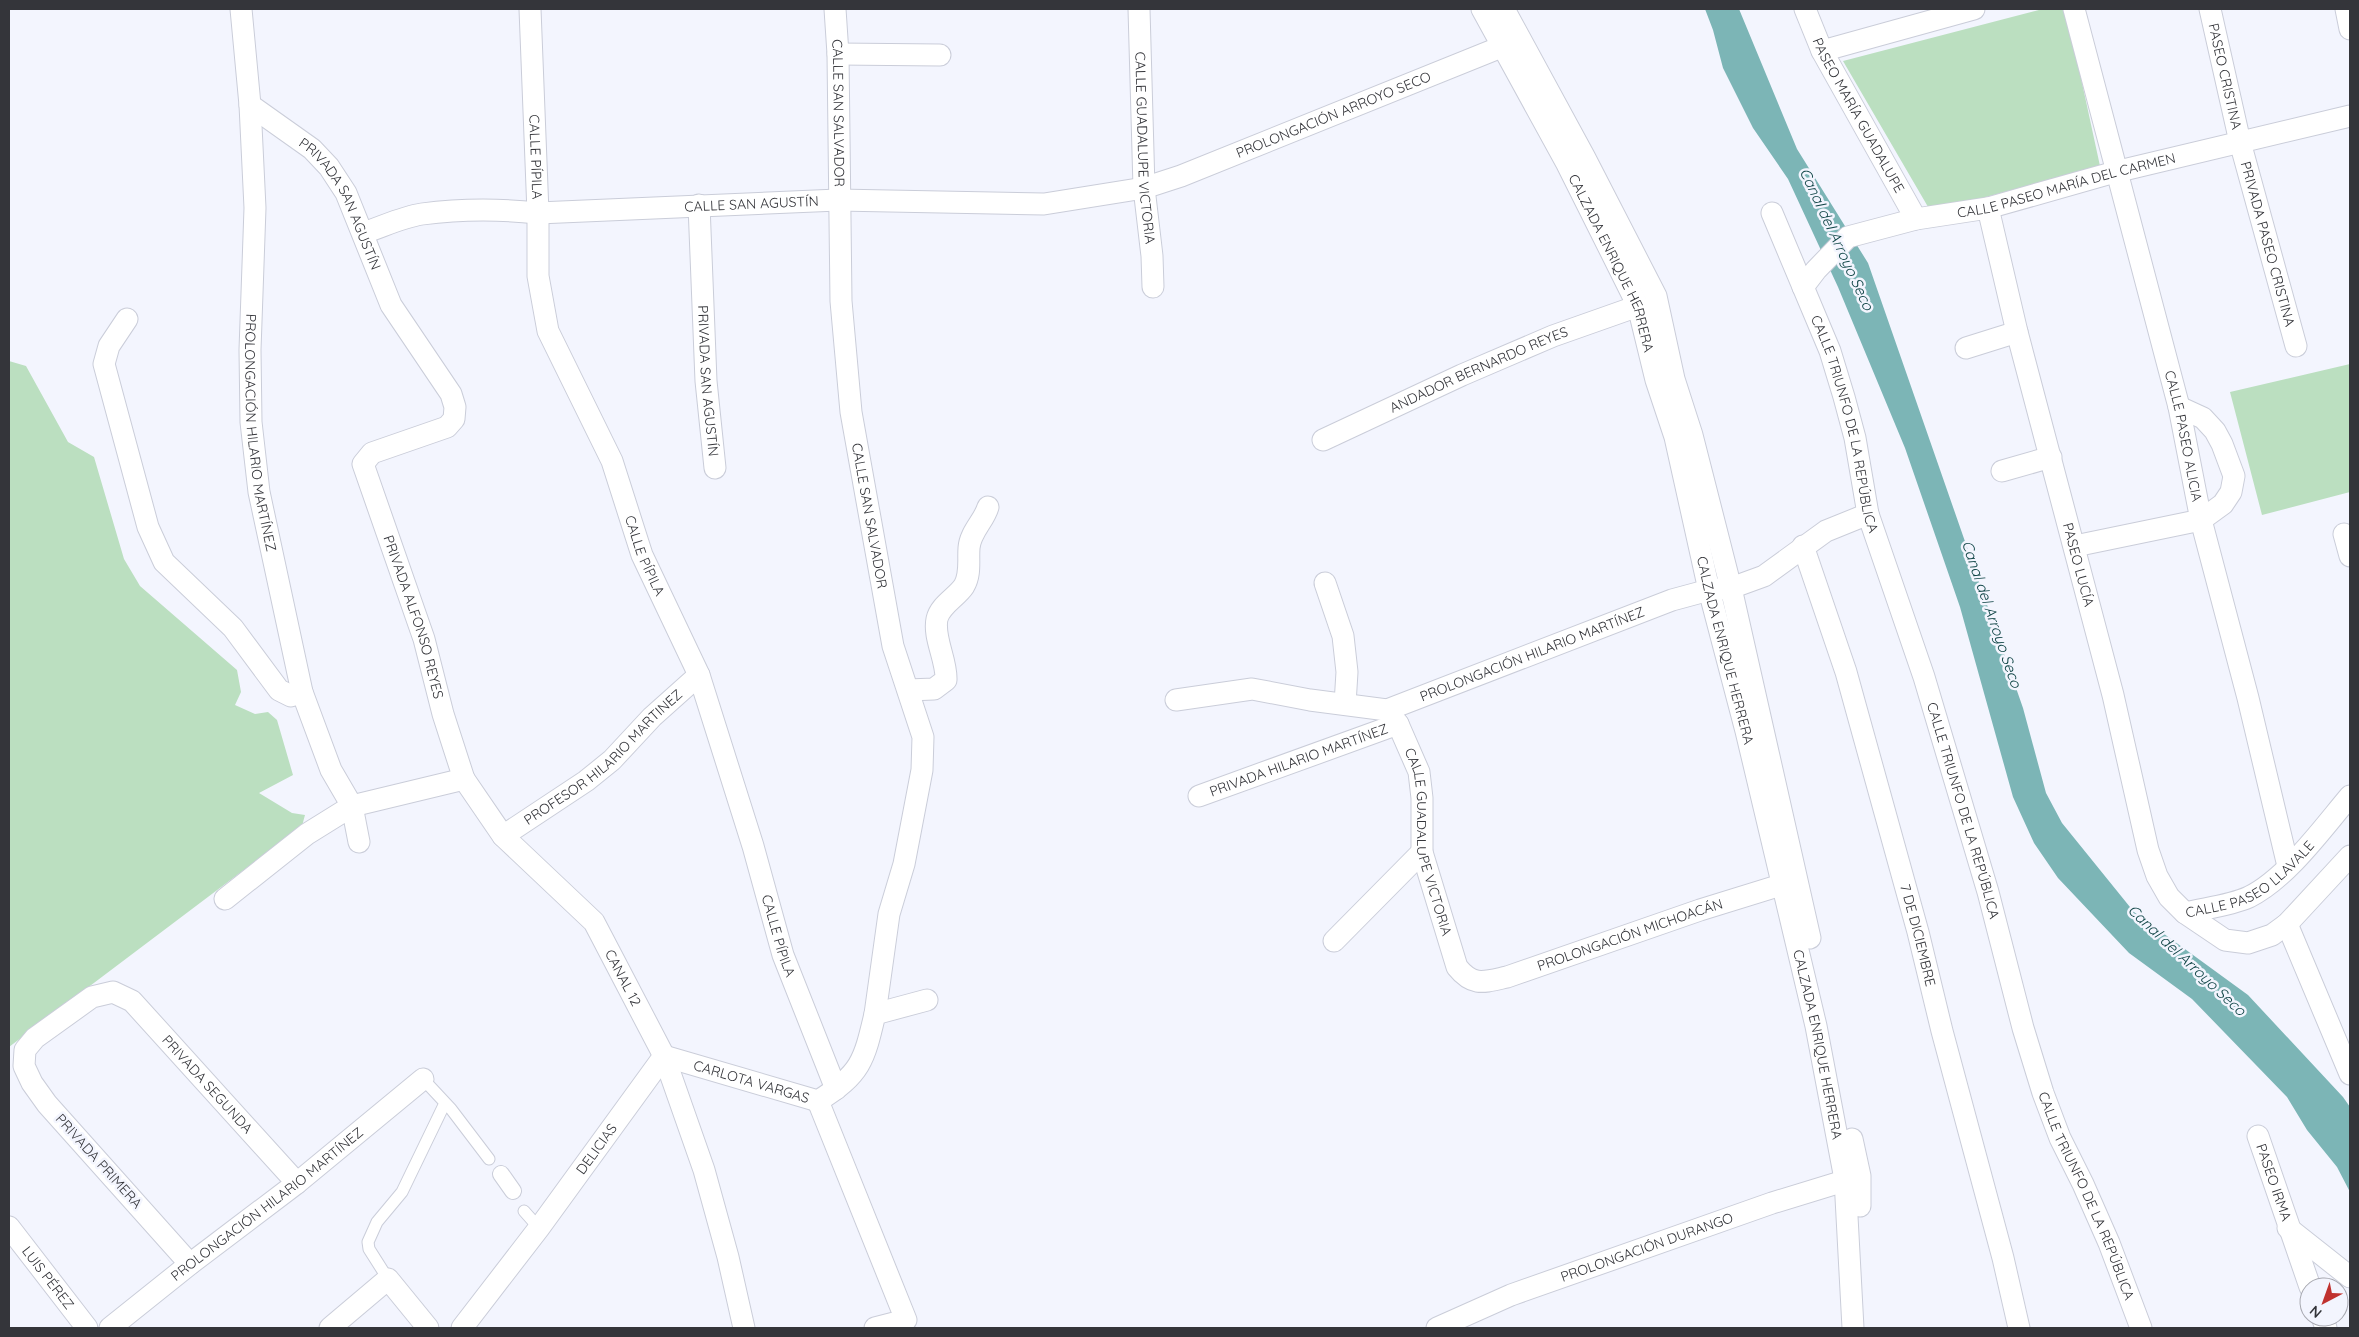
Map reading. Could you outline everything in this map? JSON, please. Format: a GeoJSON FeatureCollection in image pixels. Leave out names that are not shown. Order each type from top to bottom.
{"type":"FeatureCollection","features":[{"type":"Feature","properties":{"kind":"street","name":"PROLONGACIÓN HILARIO MARTÍNEZ"},"geometry":{"type":"LineString","coordinates":[[240,9],[250,105],[255,208],[250,350],[251,422],[260,492],[302,692],[331,770],[352,806],[359,842]]}},
{"type":"Feature","properties":{"kind":"street","name":"CALLE PÍPILA"},"geometry":{"type":"LineString","coordinates":[[530,9],[538,213],[538,276],[548,331],[612,461],[642,554],[699,675],[753,846],[783,954],[836,1089]]}},
{"type":"Feature","properties":{"kind":"street","name":"CALLE SAN SALVADOR"},"geometry":{"type":"LineString","coordinates":[[835,9],[838,54],[838,200],[841,301],[851,412],[893,646],[923,737],[922,770],[904,864],[890,914],[875,1014]]}},
{"type":"Feature","properties":{"kind":"street","name":"CALLE GUADALUPE VICTORIA"},"geometry":{"type":"LineString","coordinates":[[1139,9],[1144,188],[1152,256],[1153,287]]}},
{"type":"Feature","properties":{"kind":"street","name":"CALZADA ENRIQUE HERRERA"},"geometry":{"type":"LineString","coordinates":[[1482,9],[1512,43],[1585,158],[1656,296],[1674,378],[1692,435],[1731,588],[1816,1026],[1852,1178],[1866,1328]]}},
{"type":"Feature","properties":{"kind":"street","name":"CALZADA ENRIQUE HERRERA"},"geometry":{"type":"LineString","coordinates":[[1504,9],[1512,43],[1567,164],[1638,306],[1656,380],[1675,437],[1709,590],[1789,882]]}},
{"type":"Feature","properties":{"kind":"street","name":"PASEO MARÍA GUADALUPE"},"geometry":{"type":"LineString","coordinates":[[1805,9],[1822,51],[1916,219]]}},
{"type":"Feature","properties":{"kind":"street"},"geometry":{"type":"LineString","coordinates":[[1822,51],[1943,12],[1974,9]]}},
{"type":"Feature","properties":{"kind":"street","name":"CALLE PASEO ALICIA"},"geometry":{"type":"LineString","coordinates":[[2074,9],[2115,172],[2179,407],[2201,520],[2248,698],[2288,866]]}},
{"type":"Feature","properties":{"kind":"street","name":"PASEO CRISTINA"},"geometry":{"type":"LineString","coordinates":[[2210,9],[2240,142]]}},
{"type":"Feature","properties":{"kind":"street"},"geometry":{"type":"LineString","coordinates":[[2346,9],[2350,29]]}},
{"type":"Feature","properties":{"kind":"street","name":"PROLONGACIÓN ARROYO SECO"},"geometry":{"type":"LineString","coordinates":[[1144,188],[1234,155],[1512,43]]}},
{"type":"Feature","properties":{"kind":"street"},"geometry":{"type":"LineString","coordinates":[[838,54],[940,55]]}},
{"type":"Feature","properties":{"kind":"street","name":"PRIVADA SAN AGUSTÍN"},"geometry":{"type":"LineString","coordinates":[[250,105],[312,149],[330,167],[346,193],[384,289],[402,324],[452,394],[455,407],[454,419],[447,427],[372,453],[366,458]]}},
{"type":"Feature","properties":{"kind":"street","name":"CALLE PASEO MARÍA DEL CARMEN"},"geometry":{"type":"LineString","coordinates":[[1803,287],[1816,270],[1848,237],[1916,219],[1988,208],[2115,172],[2350,116]]}},
{"type":"Feature","properties":{"kind":"street","name":"PRIVADA PASEO CRISTINA"},"geometry":{"type":"LineString","coordinates":[[2240,142],[2296,346]]}},
{"type":"Feature","properties":{"kind":"street","name":"CALLE SAN AGUSTÍN"},"geometry":{"type":"LineString","coordinates":[[363,234],[421,214],[506,210],[538,213],[838,200],[1044,204],[1144,188]]}},
{"type":"Feature","properties":{"kind":"street","name":"PRIVADA SAN AGUSTÍN"},"geometry":{"type":"LineString","coordinates":[[699,205],[706,381],[715,468]]}},
{"type":"Feature","properties":{"kind":"street","name":"PASEO LUCÍA"},"geometry":{"type":"LineString","coordinates":[[1988,208],[2018,332],[2113,695],[2148,850],[2157,876],[2168,897],[2185,913]]}},
{"type":"Feature","properties":{"kind":"street","name":"CALLE TRIUNFO DE LA REPÚBLICA"},"geometry":{"type":"LineString","coordinates":[[1772,213],[1830,351],[1855,438],[1868,514],[1924,676],[1988,892],[2023,1028],[2043,1093],[2060,1138],[2083,1184],[2109,1244],[2141,1328]]}},
{"type":"Feature","properties":{"kind":"street","name":"ANDADOR BERNARDO REYES"},"geometry":{"type":"LineString","coordinates":[[1323,440],[1462,375],[1553,336],[1638,306]]}},
{"type":"Feature","properties":{"kind":"street"},"geometry":{"type":"LineString","coordinates":[[127,319],[109,346],[104,364],[148,527],[164,562],[234,628],[280,690],[291,696],[302,692]]}},
{"type":"Feature","properties":{"kind":"street"},"geometry":{"type":"LineString","coordinates":[[1966,348],[2018,332]]}},
{"type":"Feature","properties":{"kind":"street"},"geometry":{"type":"LineString","coordinates":[[2075,546],[2201,520],[2223,504],[2231,492],[2234,476],[2229,459],[2215,431],[2203,418],[2179,407]]}},
{"type":"Feature","properties":{"kind":"street"},"geometry":{"type":"LineString","coordinates":[[2002,471],[2051,457]]}},
{"type":"Feature","properties":{"kind":"street","name":"PRIVADA ALFONSO REYES"},"geometry":{"type":"LineString","coordinates":[[366,458],[363,464],[364,471],[413,604],[443,714],[464,778]]}},
{"type":"Feature","properties":{"kind":"street"},"geometry":{"type":"LineString","coordinates":[[908,690],[934,689],[946,680],[936,629],[937,617],[944,606],[963,587],[969,573],[969,548],[978,527],[985,518],[988,507]]}},
{"type":"Feature","properties":{"kind":"street","name":"PROLONGACIÓN HILARIO MARTÍNEZ"},"geometry":{"type":"LineString","coordinates":[[1176,700],[1252,689],[1310,700],[1345,704],[1392,717],[1672,600],[1709,590],[1731,588],[1764,576],[1786,562],[1803,546],[1826,531],[1868,514]]}},
{"type":"Feature","properties":{"kind":"street"},"geometry":{"type":"LineString","coordinates":[[2344,534],[2350,556]]}},
{"type":"Feature","properties":{"kind":"street","name":"7 DE DICIEMBRE"},"geometry":{"type":"LineString","coordinates":[[1803,546],[1846,672],[1918,932],[1942,1031],[2003,1258],[2019,1328]]}},
{"type":"Feature","properties":{"kind":"street"},"geometry":{"type":"LineString","coordinates":[[1325,583],[1343,636],[1347,672],[1345,704]]}},
{"type":"Feature","properties":{"kind":"street","name":"PROFESOR HILARIO MARTINEZ"},"geometry":{"type":"LineString","coordinates":[[503,836],[586,781],[612,760],[652,717],[699,675]]}},
{"type":"Feature","properties":{"kind":"street","name":"CALLE GUADALUPE VICTORIA"},"geometry":{"type":"LineString","coordinates":[[1392,717],[1419,772],[1422,798],[1422,852],[1457,967],[1464,976]]}},
{"type":"Feature","properties":{"kind":"street","name":"PRIVADA HILARIO MARTÍNEZ"},"geometry":{"type":"LineString","coordinates":[[1199,796],[1392,717]]}},
{"type":"Feature","properties":{"kind":"street"},"geometry":{"type":"LineString","coordinates":[[225,899],[307,834],[352,806],[464,778]]}},
{"type":"Feature","properties":{"kind":"street","name":"CANAL 12"},"geometry":{"type":"LineString","coordinates":[[464,778],[503,836],[594,922],[664,1056],[704,1170],[728,1257],[744,1328]]}},
{"type":"Feature","properties":{"kind":"street","name":"CALLE PASEO LLAVALE"},"geometry":{"type":"LineString","coordinates":[[2185,913],[2248,897],[2267,885],[2288,866],[2350,796]]}},
{"type":"Feature","properties":{"kind":"street"},"geometry":{"type":"LineString","coordinates":[[1334,940],[1422,852]]}},
{"type":"Feature","properties":{"kind":"street","name":"CALLE PASEO LLAVALE"},"geometry":{"type":"LineString","coordinates":[[2185,913],[2225,940],[2248,943],[2272,935],[2287,924],[2350,856]]}},
{"type":"Feature","properties":{"kind":"street","name":"PROLONGACIÓN MICHOACÁN"},"geometry":{"type":"LineString","coordinates":[[1464,976],[1476,982],[1507,977],[1700,910],[1789,882]]}},
{"type":"Feature","properties":{"kind":"street"},"geometry":{"type":"LineString","coordinates":[[2287,924],[2350,1074]]}},
{"type":"Feature","properties":{"kind":"street","name":"PRIVADA SEGUNDA"},"geometry":{"type":"LineString","coordinates":[[25,1050],[35,1038],[92,997],[113,992],[132,1001],[297,1183]]}},
{"type":"Feature","properties":{"kind":"street"},"geometry":{"type":"LineString","coordinates":[[836,1089],[859,1067],[866,1050],[875,1014],[927,1000]]}},
{"type":"Feature","properties":{"kind":"street","name":"PRIVADA PRIMERA"},"geometry":{"type":"LineString","coordinates":[[25,1050],[24,1066],[32,1083],[47,1104],[190,1264]]}},
{"type":"Feature","properties":{"kind":"street","name":"CARLOTA VARGAS"},"geometry":{"type":"LineString","coordinates":[[664,1056],[818,1101],[836,1089]]}},
{"type":"Feature","properties":{"kind":"street","name":"DELICIAS"},"geometry":{"type":"LineString","coordinates":[[462,1328],[533,1235],[664,1056]]}},
{"type":"Feature","properties":{"kind":"street","name":"PROLONGACIÓN HILARIO MARTÍNEZ"},"geometry":{"type":"LineString","coordinates":[[110,1328],[190,1264],[297,1183],[423,1080]]}},
{"type":"Feature","properties":{"kind":"street"},"geometry":{"type":"LineString","coordinates":[[818,1101],[906,1320],[875,1328]]}},
{"type":"Feature","properties":{"kind":"street","name":"PASEO IRMA"},"geometry":{"type":"LineString","coordinates":[[2258,1136],[2306,1277]]}},
{"type":"Feature","properties":{"kind":"street"},"geometry":{"type":"LineString","coordinates":[[500,1174],[513,1191]]}},
{"type":"Feature","properties":{"kind":"street","name":"CALZADA ENRIQUE HERRERA"},"geometry":{"type":"LineString","coordinates":[[1852,1178],[1853,1328]]}},
{"type":"Feature","properties":{"kind":"street","name":"PROLONGACIÓN DURANGO"},"geometry":{"type":"LineString","coordinates":[[1437,1328],[1511,1295],[1772,1203],[1852,1178]]}},
{"type":"Feature","properties":{"kind":"street","name":"LUIS PÉREZ"},"geometry":{"type":"LineString","coordinates":[[9,1227],[88,1328]]}},
{"type":"Feature","properties":{"kind":"street","name":"PASEO IRMA"},"geometry":{"type":"LineString","coordinates":[[2288,1228],[2350,1277]]}},
{"type":"Feature","properties":{"kind":"street"},"geometry":{"type":"LineString","coordinates":[[330,1328],[388,1279],[428,1328]]}},
{"type":"Feature","properties":{"kind":"lane"},"geometry":{"type":"LineString","coordinates":[[423,1080],[445,1103],[489,1159]]}},
{"type":"Feature","properties":{"kind":"lane"},"geometry":{"type":"LineString","coordinates":[[388,1279],[369,1249],[368,1242],[377,1222],[402,1192],[445,1103]]}},
{"type":"Feature","properties":{"kind":"lane"},"geometry":{"type":"LineString","coordinates":[[524,1211],[533,1235]]}},
{"type":"Feature","properties":{"kind":"green space"},"geometry":{"type":"Polygon","coordinates":[[[2043,9],[2066,9],[2100,166],[1931,212],[1843,61],[2043,9]]]}},
{"type":"Feature","properties":{"kind":"green space"},"geometry":{"type":"Polygon","coordinates":[[[9,361],[26,366],[68,442],[94,457],[124,559],[140,586],[237,670],[241,692],[235,705],[255,714],[268,712],[277,720],[293,775],[259,793],[292,813],[305,815],[302,826],[9,1047],[9,361]]]}},
{"type":"Feature","properties":{"kind":"green space"},"geometry":{"type":"Polygon","coordinates":[[[2350,364],[2350,492],[2262,515],[2230,392],[2350,364]]]}},
{"type":"Feature","properties":{"kind":"water","name":"Canal del Arroyo Seco"},"geometry":{"type":"Polygon","coordinates":[[[1705,9],[1739,9],[1797,149],[1868,263],[2023,708],[2046,793],[2062,823],[2134,912],[2248,995],[2343,1097],[2350,1107],[2350,1192],[2337,1167],[2307,1130],[2287,1097],[2192,999],[2129,953],[2058,878],[2034,843],[2013,797],[1960,607],[1905,448],[1838,287],[1788,179],[1753,128],[1723,68],[1713,30],[1705,9]]]}}]}
